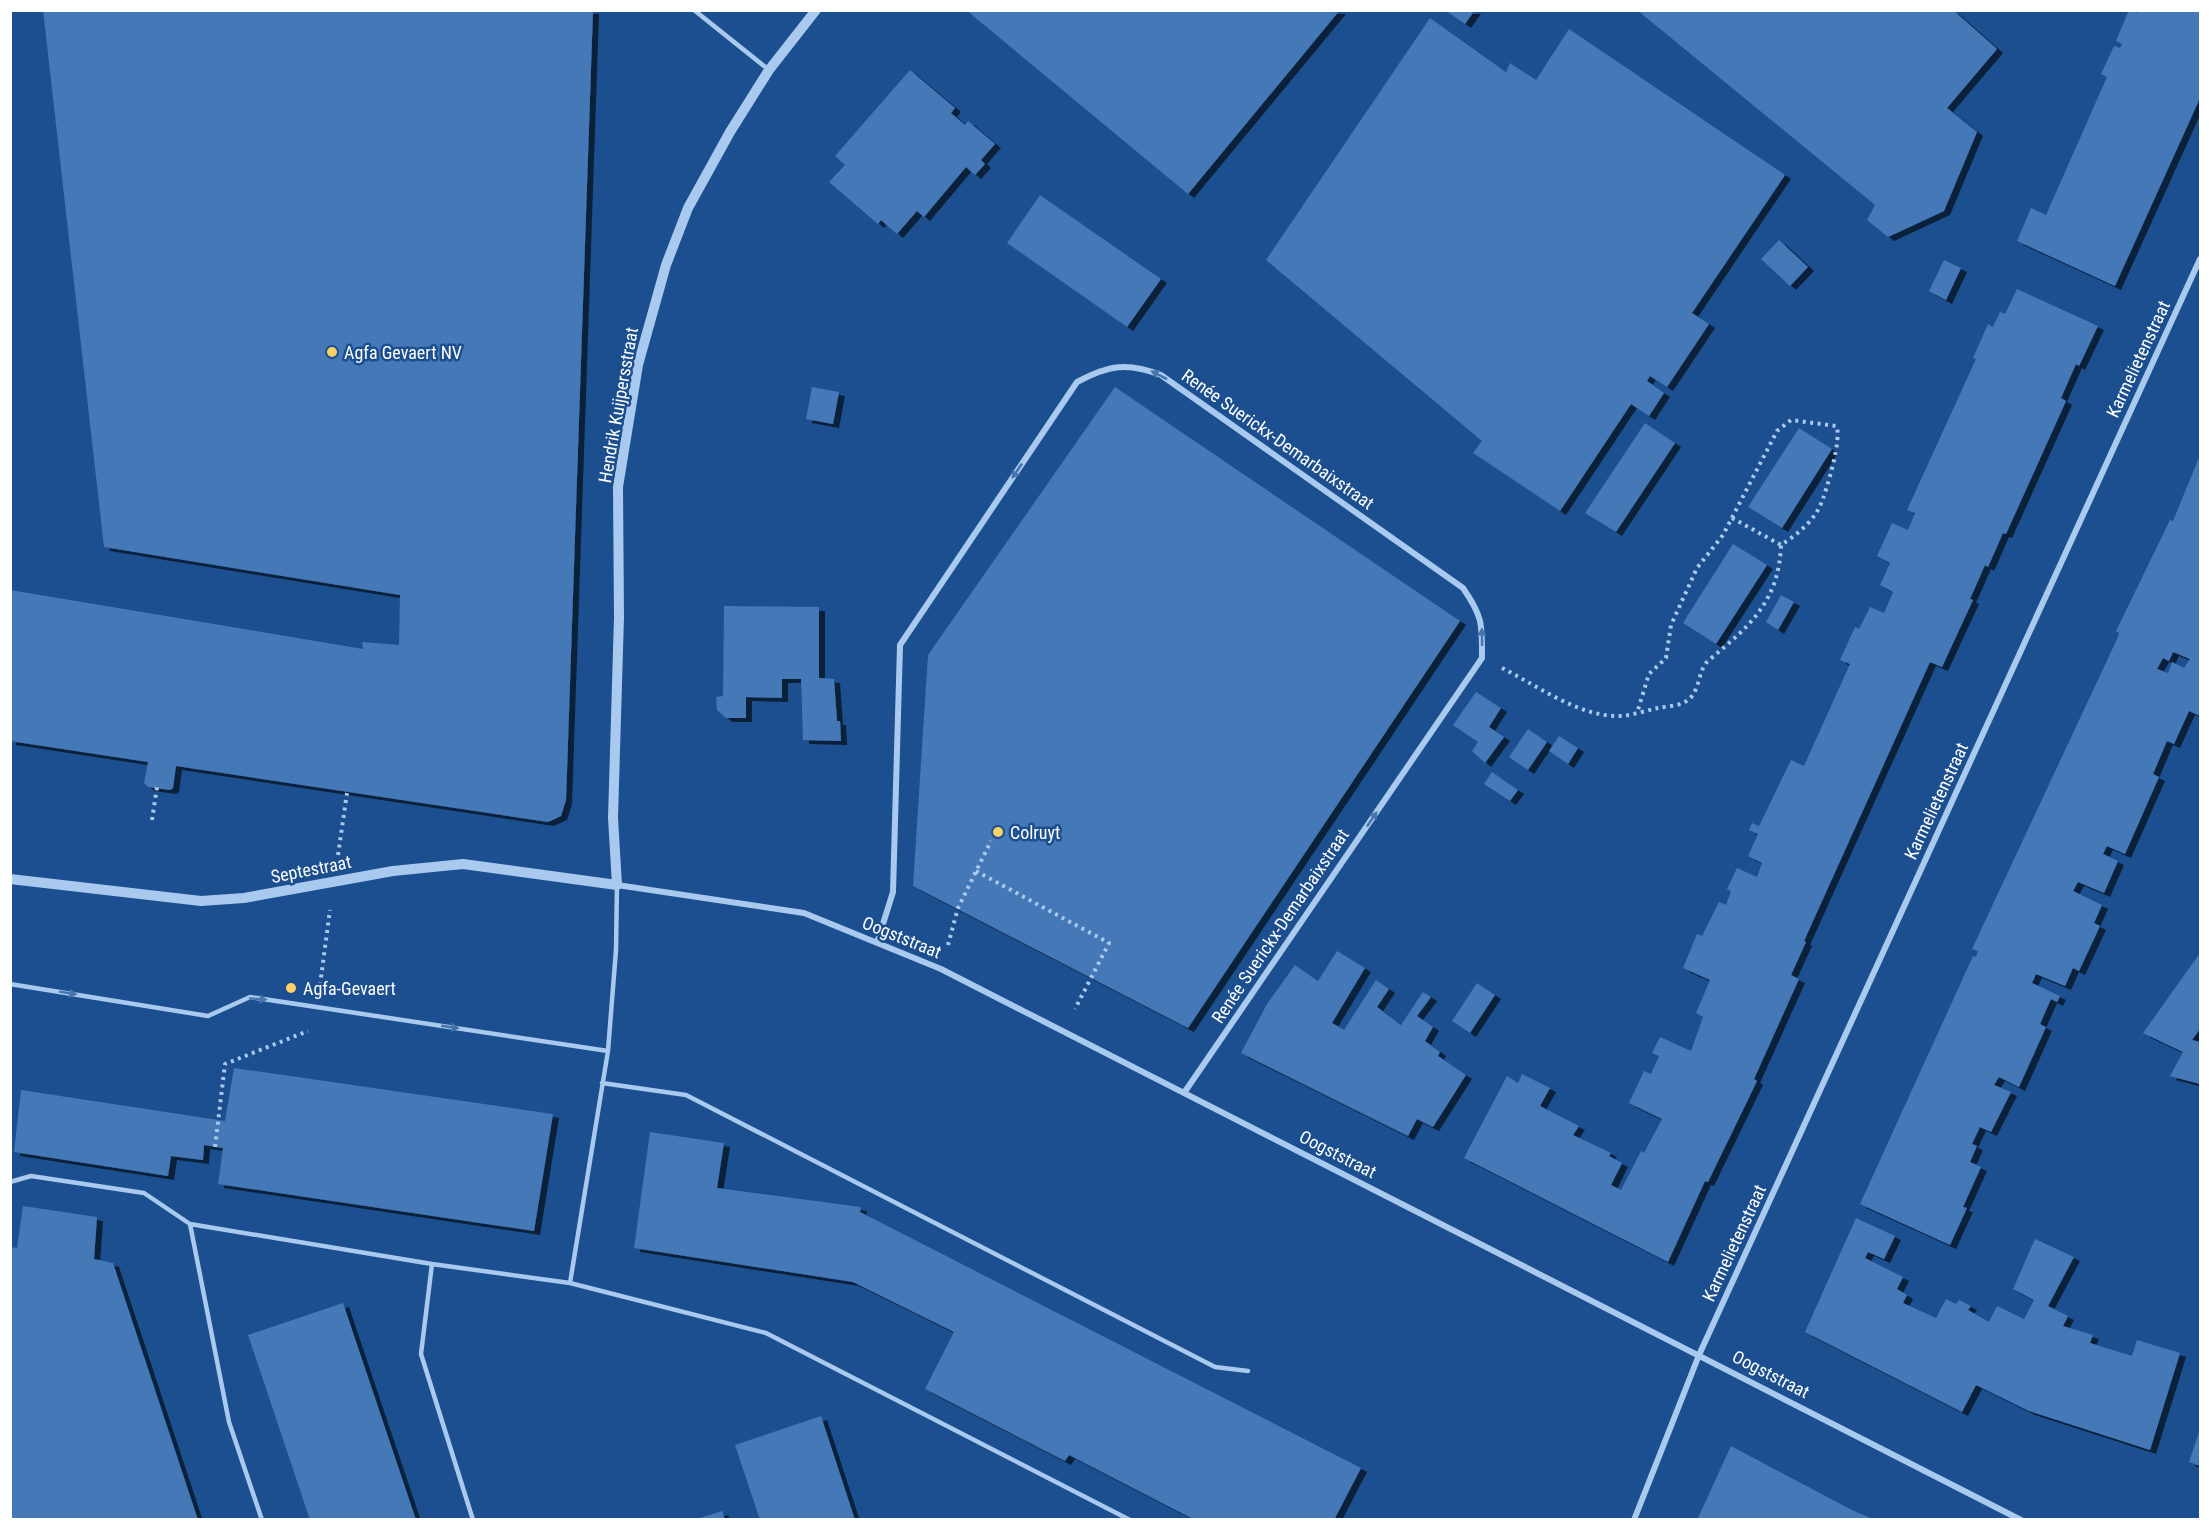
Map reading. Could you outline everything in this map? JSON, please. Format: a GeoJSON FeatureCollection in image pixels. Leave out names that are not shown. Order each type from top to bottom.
{"type":"FeatureCollection","features":[{"type":"Feature","properties":{"kind":"street","name":"Hendrik Kuijpersstraat"},"geometry":{"type":"LineString","coordinates":[[618,885],[613,818],[619,617],[618,487],[638,365],[666,265],[688,208],[729,132],[769,70],[816,10]]}},
{"type":"Feature","properties":{"kind":"street","name":"Karmelietenstraat"},"geometry":{"type":"LineString","coordinates":[[1634,1520],[1699,1355],[2200,259]]}},
{"type":"Feature","properties":{"kind":"street","name":"Renée Suerickx-Demarbaixstraat"},"geometry":{"type":"LineString","coordinates":[[877,943],[893,892],[900,645],[1077,382],[1095,372],[1136,365],[1161,375],[1463,588],[1479,611],[1482,658],[1184,1093]]}},
{"type":"Feature","properties":{"kind":"street","name":"Septestraat"},"geometry":{"type":"LineString","coordinates":[[10,879],[201,901],[244,898],[393,871],[463,864],[618,885]]}},
{"type":"Feature","properties":{"kind":"street","name":"Oogststraat"},"geometry":{"type":"LineString","coordinates":[[618,885],[804,913],[941,969],[2022,1520]]}},
{"type":"Feature","properties":{"kind":"lane"},"geometry":{"type":"LineString","coordinates":[[694,10],[769,70]]}},
{"type":"Feature","properties":{"kind":"lane"},"geometry":{"type":"LineString","coordinates":[[570,1282],[608,1051],[616,950],[618,885]]}},
{"type":"Feature","properties":{"kind":"lane"},"geometry":{"type":"LineString","coordinates":[[10,984],[208,1016],[250,997],[608,1051]]}},
{"type":"Feature","properties":{"kind":"lane"},"geometry":{"type":"LineString","coordinates":[[602,1083],[686,1095],[1215,1367],[1248,1371]]}},
{"type":"Feature","properties":{"kind":"lane"},"geometry":{"type":"LineString","coordinates":[[10,1182],[31,1176],[144,1193],[190,1224],[432,1264],[570,1282],[766,1333],[1130,1520]]}},
{"type":"Feature","properties":{"kind":"lane"},"geometry":{"type":"LineString","coordinates":[[190,1224],[229,1422],[262,1520]]}},
{"type":"Feature","properties":{"kind":"lane"},"geometry":{"type":"LineString","coordinates":[[432,1264],[421,1354],[473,1520]]}},
{"type":"Feature","properties":{"kind":"path"},"geometry":{"type":"LineString","coordinates":[[1637,712],[1649,674],[1659,667],[1666,657],[1671,625],[1697,568],[1723,535],[1777,431],[1791,420],[1836,426],[1839,433],[1838,445],[1820,507],[1800,532],[1781,545]]}},
{"type":"Feature","properties":{"kind":"path"},"geometry":{"type":"LineString","coordinates":[[1732,518],[1781,545]]}},
{"type":"Feature","properties":{"kind":"path"},"geometry":{"type":"LineString","coordinates":[[1482,658],[1592,714],[1616,717],[1682,704],[1692,697],[1708,661],[1730,644],[1765,604],[1779,573],[1781,545]]}},
{"type":"Feature","properties":{"kind":"path"},"geometry":{"type":"LineString","coordinates":[[152,820],[157,788]]}},
{"type":"Feature","properties":{"kind":"path"},"geometry":{"type":"LineString","coordinates":[[941,969],[958,908],[991,841]]}},
{"type":"Feature","properties":{"kind":"path"},"geometry":{"type":"LineString","coordinates":[[976,871],[1109,943],[1062,1030]]}},
{"type":"Feature","properties":{"kind":"building","name":"Agfa Gevaert NV"},"geometry":{"type":"Polygon","coordinates":[[[43,10],[593,10],[566,800],[561,816],[548,822],[176,766],[173,788],[170,790],[148,787],[144,783],[148,762],[10,741],[10,590],[363,649],[362,642],[399,645],[400,595],[104,547],[43,10]]]}},
{"type":"Feature","properties":{"kind":"building"},"geometry":{"type":"Polygon","coordinates":[[[966,10],[1340,10],[1188,194],[966,10]]]}},
{"type":"Feature","properties":{"kind":"building"},"geometry":{"type":"Polygon","coordinates":[[[1445,10],[1475,10],[1465,24],[1445,10]]]}},
{"type":"Feature","properties":{"kind":"building"},"geometry":{"type":"Polygon","coordinates":[[[1637,10],[1953,10],[1997,49],[1947,108],[1977,132],[1944,211],[1888,237],[1867,220],[1875,205],[1637,10]]]}},
{"type":"Feature","properties":{"kind":"building"},"geometry":{"type":"Polygon","coordinates":[[[2129,10],[2137,13],[2138,10],[2200,10],[2200,98],[2115,286],[2017,241],[2031,208],[2046,215],[2107,77],[2101,74],[2114,46],[2120,48],[2122,44],[2116,41],[2129,10]]]}},
{"type":"Feature","properties":{"kind":"building"},"geometry":{"type":"Polygon","coordinates":[[[1430,18],[1506,72],[1510,63],[1536,80],[1569,29],[1785,175],[1692,313],[1709,324],[1667,387],[1650,376],[1647,381],[1664,393],[1649,416],[1631,404],[1560,511],[1473,453],[1482,441],[1266,260],[1430,18]]]}},
{"type":"Feature","properties":{"kind":"building"},"geometry":{"type":"Polygon","coordinates":[[[910,70],[955,108],[951,113],[965,125],[968,121],[995,144],[981,160],[985,164],[975,175],[966,167],[924,217],[917,211],[897,234],[881,220],[878,224],[829,182],[845,165],[835,156],[910,70]]]}},
{"type":"Feature","properties":{"kind":"building"},"geometry":{"type":"Polygon","coordinates":[[[1040,195],[1161,279],[1127,327],[1007,243],[1040,195]]]}},
{"type":"Feature","properties":{"kind":"building"},"geometry":{"type":"Polygon","coordinates":[[[1779,240],[1808,267],[1790,286],[1761,259],[1779,240]]]}},
{"type":"Feature","properties":{"kind":"building"},"geometry":{"type":"Polygon","coordinates":[[[1944,260],[1961,268],[1946,300],[1929,291],[1944,260]]]}},
{"type":"Feature","properties":{"kind":"building"},"geometry":{"type":"Polygon","coordinates":[[[2017,289],[2098,326],[2079,366],[2076,364],[2061,398],[2066,401],[2006,534],[2003,533],[1988,567],[1985,565],[1970,599],[1973,600],[1942,667],[1930,662],[1804,941],[1806,942],[1791,975],[1799,979],[1754,1079],[1757,1081],[1708,1182],[1705,1181],[1668,1262],[1464,1158],[1507,1076],[1518,1083],[1522,1074],[1550,1088],[1540,1106],[1579,1126],[1573,1135],[1611,1153],[1609,1156],[1622,1163],[1611,1185],[1621,1190],[1641,1151],[1644,1153],[1662,1119],[1629,1103],[1644,1071],[1651,1074],[1659,1056],[1652,1053],[1660,1037],[1691,1051],[1703,1017],[1696,1013],[1710,980],[1683,968],[1697,934],[1702,936],[1719,902],[1726,905],[1731,891],[1727,889],[1737,868],[1757,877],[1762,863],[1748,856],[1758,834],[1749,830],[1752,823],[1759,826],[1791,760],[1804,766],[1850,664],[1840,660],[1855,627],[1859,629],[1870,607],[1884,613],[1893,592],[1880,585],[1890,563],[1877,556],[1892,523],[1908,530],[1915,513],[1907,510],[1976,359],[1973,358],[1988,324],[1993,327],[2000,312],[2005,314],[2017,289]]]}},
{"type":"Feature","properties":{"kind":"building"},"geometry":{"type":"Polygon","coordinates":[[[812,387],[839,392],[833,424],[806,419],[812,387]]]}},
{"type":"Feature","properties":{"kind":"building"},"geometry":{"type":"Polygon","coordinates":[[[1115,387],[1460,621],[1188,1028],[913,886],[928,655],[1115,387]]]}},
{"type":"Feature","properties":{"kind":"building"},"geometry":{"type":"Polygon","coordinates":[[[1645,423],[1675,443],[1616,532],[1585,513],[1645,423]]]}},
{"type":"Feature","properties":{"kind":"building"},"geometry":{"type":"Polygon","coordinates":[[[1799,428],[1832,449],[1782,528],[1748,507],[1799,428]]]}},
{"type":"Feature","properties":{"kind":"building"},"geometry":{"type":"Polygon","coordinates":[[[2200,455],[2200,716],[2189,711],[2174,744],[2167,741],[2153,774],[2159,777],[2125,854],[2107,846],[2103,854],[2118,861],[2104,893],[2078,882],[2073,891],[2102,905],[2094,923],[2100,926],[2079,971],[2073,968],[2065,986],[2036,974],[2032,983],[2060,996],[2057,1002],[2051,999],[2040,1024],[2046,1027],[2019,1087],[1999,1077],[1994,1085],[2011,1092],[1991,1132],[1980,1127],[1972,1144],[1977,1146],[1970,1162],[1981,1167],[1963,1207],[1967,1208],[1950,1245],[1860,1204],[1973,956],[1976,957],[1978,951],[1972,949],[2118,637],[2119,633],[2116,631],[2170,520],[2173,521],[2200,455]],[[2173,652],[2169,661],[2163,658],[2157,669],[2168,673],[2172,662],[2184,668],[2190,659],[2173,652]]]}},
{"type":"Feature","properties":{"kind":"building"},"geometry":{"type":"Polygon","coordinates":[[[1733,544],[1767,565],[1716,644],[1683,623],[1733,544]]]}},
{"type":"Feature","properties":{"kind":"building"},"geometry":{"type":"Polygon","coordinates":[[[1781,595],[1794,602],[1778,630],[1766,622],[1781,595]]]}},
{"type":"Feature","properties":{"kind":"building"},"geometry":{"type":"Polygon","coordinates":[[[724,606],[819,607],[819,678],[834,679],[841,741],[803,740],[801,679],[782,679],[782,698],[746,697],[746,718],[726,718],[717,710],[716,697],[723,696],[724,606]]]}},
{"type":"Feature","properties":{"kind":"building"},"geometry":{"type":"Polygon","coordinates":[[[1476,692],[1501,708],[1489,727],[1504,737],[1485,763],[1472,751],[1478,742],[1453,725],[1476,692]]]}},
{"type":"Feature","properties":{"kind":"building"},"geometry":{"type":"Polygon","coordinates":[[[1528,729],[1547,742],[1528,770],[1509,757],[1528,729]]]}},
{"type":"Feature","properties":{"kind":"building"},"geometry":{"type":"Polygon","coordinates":[[[1559,736],[1578,748],[1568,764],[1549,751],[1559,736]]]}},
{"type":"Feature","properties":{"kind":"building"},"geometry":{"type":"Polygon","coordinates":[[[1492,772],[1518,790],[1510,801],[1484,784],[1492,772]]]}},
{"type":"Feature","properties":{"kind":"building"},"geometry":{"type":"Polygon","coordinates":[[[1337,951],[1365,968],[1332,1023],[1344,1030],[1376,980],[1389,989],[1377,1007],[1401,1025],[1423,992],[1431,997],[1417,1016],[1433,1027],[1425,1041],[1440,1052],[1438,1056],[1466,1075],[1433,1127],[1417,1119],[1408,1136],[1241,1053],[1267,1004],[1295,965],[1318,981],[1337,951]]]}},
{"type":"Feature","properties":{"kind":"building"},"geometry":{"type":"Polygon","coordinates":[[[2200,953],[2200,1029],[2192,1040],[2200,1042],[2200,1084],[2170,1076],[2183,1052],[2143,1033],[2200,953]]]}},
{"type":"Feature","properties":{"kind":"building"},"geometry":{"type":"Polygon","coordinates":[[[1477,983],[1495,995],[1470,1033],[1452,1021],[1477,983]]]}},
{"type":"Feature","properties":{"kind":"building"},"geometry":{"type":"Polygon","coordinates":[[[234,1068],[553,1114],[534,1231],[218,1184],[223,1148],[204,1145],[203,1160],[171,1156],[168,1176],[14,1152],[21,1090],[225,1121],[234,1068]]]}},
{"type":"Feature","properties":{"kind":"building"},"geometry":{"type":"Polygon","coordinates":[[[650,1132],[724,1143],[717,1188],[861,1207],[860,1212],[1361,1468],[1334,1520],[1195,1520],[1069,1455],[1065,1461],[925,1389],[954,1332],[853,1282],[634,1248],[650,1132]]]}},
{"type":"Feature","properties":{"kind":"building"},"geometry":{"type":"Polygon","coordinates":[[[23,1206],[97,1217],[94,1259],[113,1263],[198,1520],[10,1520],[10,1247],[17,1248],[23,1206]]]}},
{"type":"Feature","properties":{"kind":"building"},"geometry":{"type":"Polygon","coordinates":[[[1856,1218],[1895,1236],[1884,1259],[1868,1252],[1865,1258],[1903,1277],[1897,1289],[1907,1295],[1903,1303],[1936,1318],[1946,1299],[1956,1304],[1959,1300],[1971,1306],[1968,1310],[1989,1322],[1997,1306],[2024,1319],[2034,1300],[2013,1289],[2035,1239],[2074,1257],[2048,1306],[2068,1316],[2063,1326],[2093,1335],[2090,1343],[2132,1356],[2137,1340],[2180,1353],[2150,1450],[2029,1411],[1976,1385],[1962,1412],[1805,1332],[1856,1218]]]}},
{"type":"Feature","properties":{"kind":"building"},"geometry":{"type":"Polygon","coordinates":[[[343,1303],[416,1520],[310,1520],[248,1335],[343,1303]]]}},
{"type":"Feature","properties":{"kind":"building"},"geometry":{"type":"Polygon","coordinates":[[[821,1416],[855,1520],[760,1520],[735,1445],[821,1416]]]}},
{"type":"Feature","properties":{"kind":"building"},"geometry":{"type":"Polygon","coordinates":[[[2200,1429],[2200,1466],[2189,1462],[2200,1429]]]}},
{"type":"Feature","properties":{"kind":"building"},"geometry":{"type":"Polygon","coordinates":[[[1731,1446],[1850,1509],[1875,1520],[1697,1520],[1731,1446]]]}},
{"type":"Feature","properties":{"kind":"building"},"geometry":{"type":"Polygon","coordinates":[[[722,1511],[725,1520],[697,1520],[697,1519],[722,1511]]]}},
{"type":"Feature","properties":{"kind":"place","name":"Agfa Gevaert NV"},"geometry":{"type":"Point","coordinates":[332,352]}},
{"type":"Feature","properties":{"kind":"place","name":"Colruyt"},"geometry":{"type":"Point","coordinates":[998,832]}},
{"type":"Feature","properties":{"kind":"place","name":"Agfa-Gevaert"},"geometry":{"type":"Point","coordinates":[291,988]}}]}
